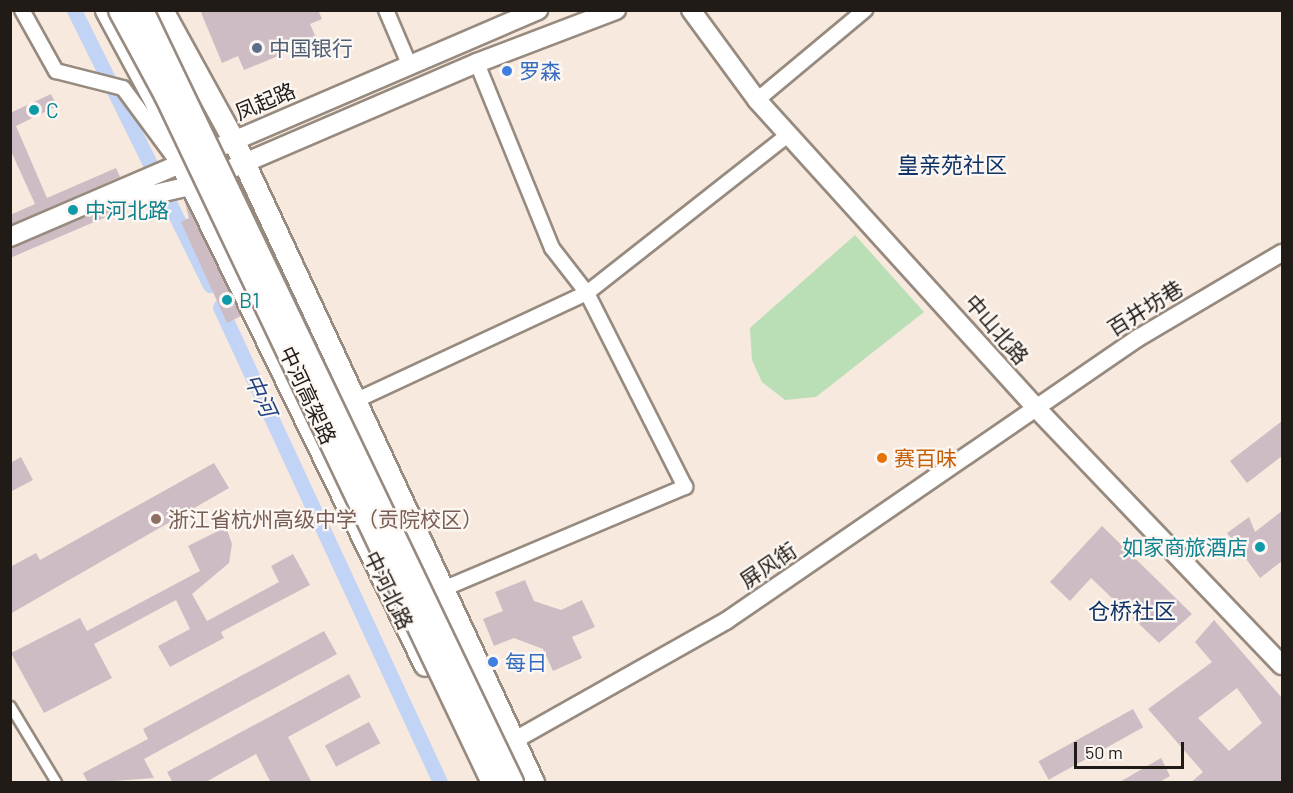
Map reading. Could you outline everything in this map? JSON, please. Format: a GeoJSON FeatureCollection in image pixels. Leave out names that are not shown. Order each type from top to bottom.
{"type":"FeatureCollection","features":[{"type":"Feature","properties":{"kind":"main road","name":"中河北路"},"geometry":{"type":"LineString","coordinates":[[106,10],[156,103],[173,168],[482,783]]}},
{"type":"Feature","properties":{"kind":"main road","name":"中河高架路"},"geometry":{"type":"LineString","coordinates":[[119,10],[165,95],[492,783]]}},
{"type":"Feature","properties":{"kind":"main road","name":"中河高架路"},"geometry":{"type":"LineString","coordinates":[[142,10],[512,783]]}},
{"type":"Feature","properties":{"kind":"main road"},"geometry":{"type":"LineString","coordinates":[[162,10],[245,164],[533,783]]}},
{"type":"Feature","properties":{"kind":"main road","name":"凤起路"},"geometry":{"type":"LineString","coordinates":[[10,237],[113,194],[151,186],[173,168],[233,139],[538,10]]}},
{"type":"Feature","properties":{"kind":"main road"},"geometry":{"type":"LineString","coordinates":[[151,186],[183,188],[245,164],[477,63],[616,10]]}},
{"type":"Feature","properties":{"kind":"main road","name":"中山北路"},"geometry":{"type":"LineString","coordinates":[[692,10],[757,100],[1038,410],[1282,665]]}},
{"type":"Feature","properties":{"kind":"street"},"geometry":{"type":"LineString","coordinates":[[22,10],[56,71],[123,88],[173,168]]}},
{"type":"Feature","properties":{"kind":"street"},"geometry":{"type":"LineString","coordinates":[[386,10],[409,64]]}},
{"type":"Feature","properties":{"kind":"street"},"geometry":{"type":"LineString","coordinates":[[757,100],[865,10]]}},
{"type":"Feature","properties":{"kind":"street"},"geometry":{"type":"LineString","coordinates":[[442,589],[685,487],[587,293],[552,248],[477,63]]}},
{"type":"Feature","properties":{"kind":"street"},"geometry":{"type":"LineString","coordinates":[[355,401],[587,293],[789,134]]}},
{"type":"Feature","properties":{"kind":"street","name":"百井坊巷"},"geometry":{"type":"LineString","coordinates":[[1038,410],[1138,338],[1282,253]]}},
{"type":"Feature","properties":{"kind":"street","name":"屏风街"},"geometry":{"type":"LineString","coordinates":[[513,741],[726,621],[1038,410]]}},
{"type":"Feature","properties":{"kind":"street"},"geometry":{"type":"LineString","coordinates":[[10,706],[56,783]]}},
{"type":"Feature","properties":{"kind":"green space"},"geometry":{"type":"Polygon","coordinates":[[[855,235],[924,312],[816,397],[785,400],[762,382],[752,360],[750,328],[855,235]]]}},
{"type":"Feature","properties":{"kind":"building","name":"中国银行"},"geometry":{"type":"Polygon","coordinates":[[[200,10],[318,10],[322,19],[310,24],[317,40],[244,70],[238,56],[222,63],[200,10]]]}},
{"type":"Feature","properties":{"kind":"building"},"geometry":{"type":"Polygon","coordinates":[[[51,94],[57,106],[16,126],[47,198],[116,168],[120,177],[10,225],[10,215],[35,204],[10,149],[10,113],[51,94]]]}},
{"type":"Feature","properties":{"kind":"building"},"geometry":{"type":"Polygon","coordinates":[[[184,199],[241,316],[227,323],[181,222],[189,218],[184,199]]]}},
{"type":"Feature","properties":{"kind":"building"},"geometry":{"type":"Polygon","coordinates":[[[116,204],[134,205],[10,258],[10,248],[116,204]]]}},
{"type":"Feature","properties":{"kind":"building"},"geometry":{"type":"Polygon","coordinates":[[[1282,421],[1282,456],[1247,483],[1230,461],[1282,421]]]}},
{"type":"Feature","properties":{"kind":"building"},"geometry":{"type":"Polygon","coordinates":[[[21,457],[33,480],[10,492],[10,463],[21,457]]]}},
{"type":"Feature","properties":{"kind":"building"},"geometry":{"type":"Polygon","coordinates":[[[214,463],[229,488],[10,614],[10,567],[36,553],[40,560],[214,463]]]}},
{"type":"Feature","properties":{"kind":"building","name":"如家商旅酒店"},"geometry":{"type":"Polygon","coordinates":[[[1282,511],[1282,561],[1260,578],[1227,533],[1249,517],[1255,532],[1282,511]]]}},
{"type":"Feature","properties":{"kind":"building"},"geometry":{"type":"Polygon","coordinates":[[[1102,526],[1192,614],[1159,643],[1091,578],[1070,601],[1050,582],[1102,526]]]}},
{"type":"Feature","properties":{"kind":"building"},"geometry":{"type":"Polygon","coordinates":[[[226,527],[232,544],[229,563],[192,594],[207,621],[279,582],[271,566],[293,554],[310,585],[221,632],[224,638],[170,667],[158,646],[190,629],[176,600],[94,644],[112,678],[44,713],[11,653],[80,618],[87,631],[200,571],[188,546],[226,527]]]}},
{"type":"Feature","properties":{"kind":"building"},"geometry":{"type":"Polygon","coordinates":[[[525,580],[534,601],[561,610],[582,600],[595,627],[572,637],[582,658],[553,671],[543,649],[514,638],[494,646],[483,619],[503,611],[495,592],[525,580]]]}},
{"type":"Feature","properties":{"kind":"building"},"geometry":{"type":"Polygon","coordinates":[[[1214,620],[1282,698],[1282,783],[1190,783],[1203,772],[1148,709],[1212,662],[1195,642],[1214,620]],[[1237,688],[1198,718],[1229,751],[1262,723],[1237,688]]]}},
{"type":"Feature","properties":{"kind":"building"},"geometry":{"type":"Polygon","coordinates":[[[324,631],[337,654],[144,759],[154,778],[88,783],[83,773],[148,739],[143,729],[324,631]]]}},
{"type":"Feature","properties":{"kind":"building"},"geometry":{"type":"Polygon","coordinates":[[[349,674],[361,697],[288,737],[312,783],[271,783],[256,754],[204,783],[173,783],[167,772],[349,674]]]}},
{"type":"Feature","properties":{"kind":"building"},"geometry":{"type":"Polygon","coordinates":[[[1133,709],[1143,727],[1049,780],[1039,761],[1133,709]]]}},
{"type":"Feature","properties":{"kind":"building"},"geometry":{"type":"Polygon","coordinates":[[[369,722],[380,743],[336,767],[325,745],[369,722]]]}},
{"type":"Feature","properties":{"kind":"building"},"geometry":{"type":"Polygon","coordinates":[[[1161,758],[1170,776],[1158,783],[1118,783],[1161,758]]]}},
{"type":"Feature","properties":{"kind":"waterway","name":"中河"},"geometry":{"type":"LineString","coordinates":[[74,10],[210,285]]}},
{"type":"Feature","properties":{"kind":"waterway","name":"中河"},"geometry":{"type":"LineString","coordinates":[[220,307],[440,782]]}},
{"type":"Feature","properties":{"kind":"place","name":"中国银行"},"geometry":{"type":"Point","coordinates":[257,48]}},
{"type":"Feature","properties":{"kind":"place","name":"罗森"},"geometry":{"type":"Point","coordinates":[507,71]}},
{"type":"Feature","properties":{"kind":"place","name":"C"},"geometry":{"type":"Point","coordinates":[34,110]}},
{"type":"Feature","properties":{"kind":"place","name":"中河北路"},"geometry":{"type":"Point","coordinates":[73,210]}},
{"type":"Feature","properties":{"kind":"place","name":"B1"},"geometry":{"type":"Point","coordinates":[227,300]}},
{"type":"Feature","properties":{"kind":"place","name":"赛百味"},"geometry":{"type":"Point","coordinates":[882,458]}},
{"type":"Feature","properties":{"kind":"place","name":"浙江省杭州高级中学（贡院校区）"},"geometry":{"type":"Point","coordinates":[156,519]}},
{"type":"Feature","properties":{"kind":"place","name":"如家商旅酒店"},"geometry":{"type":"Point","coordinates":[1260,547]}},
{"type":"Feature","properties":{"kind":"place","name":"每日"},"geometry":{"type":"Point","coordinates":[493,662]}},
{"type":"Feature","properties":{"kind":"district","name":"皇亲苑社区"},"geometry":{"type":"Point","coordinates":[952,165]}},
{"type":"Feature","properties":{"kind":"district","name":"仓桥社区"},"geometry":{"type":"Point","coordinates":[1132,611]}}]}
